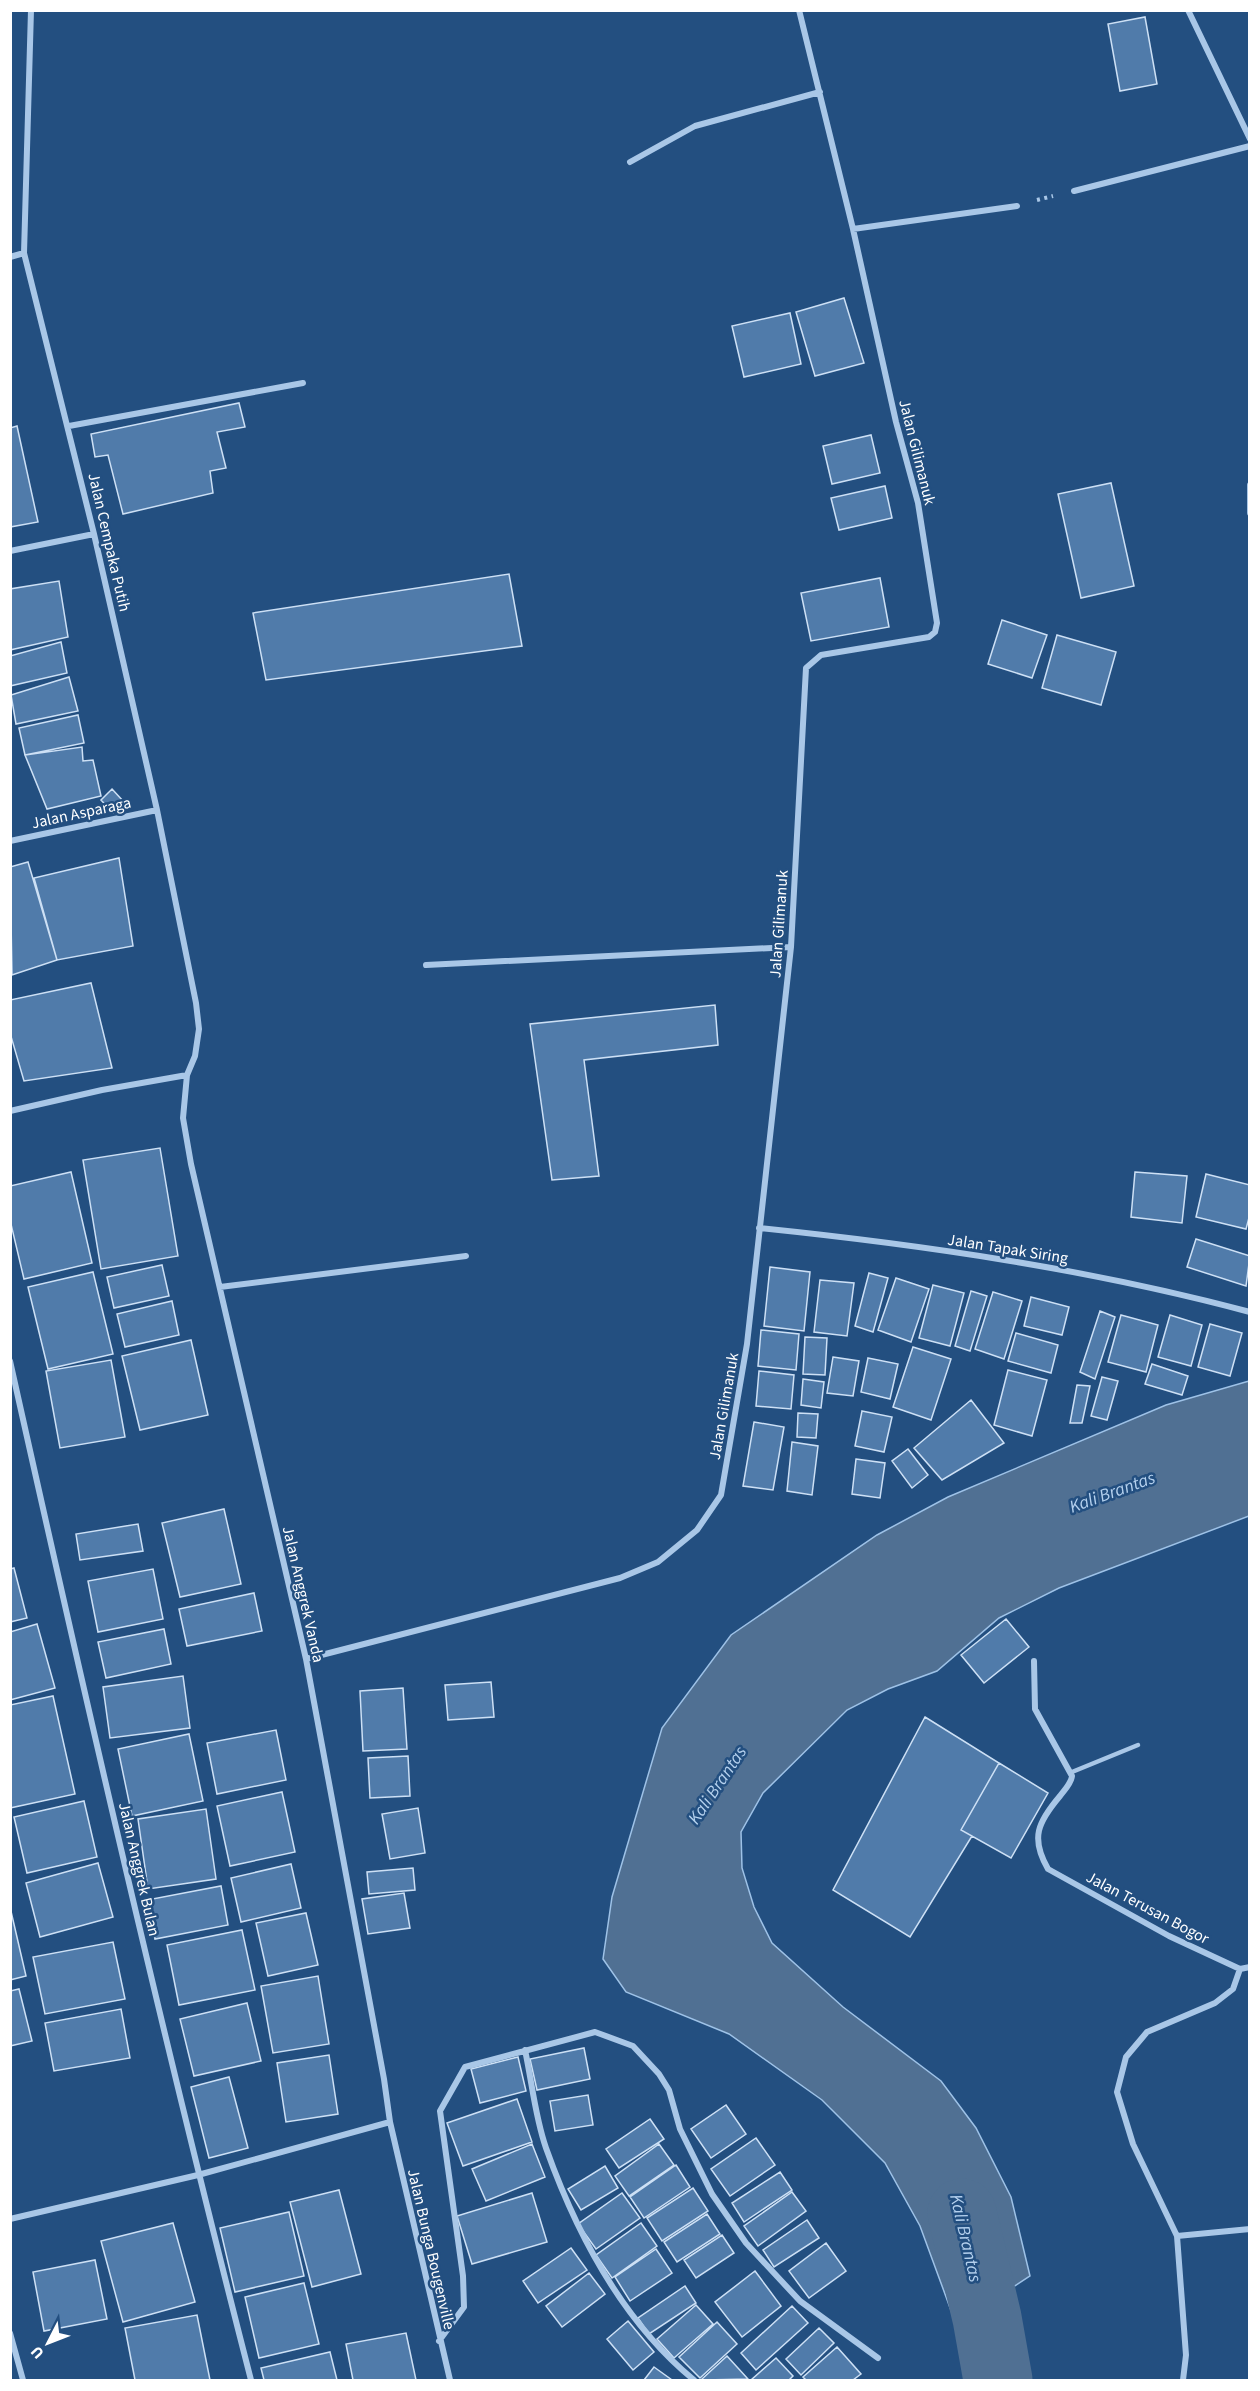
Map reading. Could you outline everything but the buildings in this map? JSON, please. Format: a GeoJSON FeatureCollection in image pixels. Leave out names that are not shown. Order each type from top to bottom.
{"type":"FeatureCollection","features":[{"type":"Feature","properties":{"kind":"street","name":"Jalan Cempaka Putih"},"geometry":{"type":"LineString","coordinates":[[31,10],[24,253],[69,426],[94,534],[157,810],[196,1003],[198,1029],[195,1056],[187,1075]]}},
{"type":"Feature","properties":{"kind":"street","name":"Jalan Gilimanuk"},"geometry":{"type":"LineString","coordinates":[[306,1659],[620,1578],[658,1562],[697,1530],[721,1495],[747,1344],[791,947],[806,668],[821,655],[929,637],[935,632],[937,622],[918,503],[896,422],[853,229],[799,10]]}},
{"type":"Feature","properties":{"kind":"street"},"geometry":{"type":"LineString","coordinates":[[1188,10],[1250,139]]}},
{"type":"Feature","properties":{"kind":"street"},"geometry":{"type":"LineString","coordinates":[[630,162],[695,126],[820,92]]}},
{"type":"Feature","properties":{"kind":"street"},"geometry":{"type":"LineString","coordinates":[[1074,190],[1250,146]]}},
{"type":"Feature","properties":{"kind":"street"},"geometry":{"type":"LineString","coordinates":[[853,229],[1017,206]]}},
{"type":"Feature","properties":{"kind":"street"},"geometry":{"type":"LineString","coordinates":[[10,257],[24,253]]}},
{"type":"Feature","properties":{"kind":"street"},"geometry":{"type":"LineString","coordinates":[[69,426],[303,382]]}},
{"type":"Feature","properties":{"kind":"street"},"geometry":{"type":"LineString","coordinates":[[1250,485],[1250,513]]}},
{"type":"Feature","properties":{"kind":"street"},"geometry":{"type":"LineString","coordinates":[[10,551],[94,534]]}},
{"type":"Feature","properties":{"kind":"street","name":"Jalan Asparaga"},"geometry":{"type":"LineString","coordinates":[[10,841],[157,810]]}},
{"type":"Feature","properties":{"kind":"street"},"geometry":{"type":"LineString","coordinates":[[426,965],[791,947]]}},
{"type":"Feature","properties":{"kind":"street"},"geometry":{"type":"LineString","coordinates":[[10,1111],[102,1090],[187,1075]]}},
{"type":"Feature","properties":{"kind":"street","name":"Jalan Anggrek Vanda"},"geometry":{"type":"LineString","coordinates":[[187,1075],[183,1118],[185,1130],[306,1659],[390,2122]]}},
{"type":"Feature","properties":{"kind":"street","name":"Jalan Tapak Siring"},"geometry":{"type":"LineString","coordinates":[[759,1228],[1001,1260],[1125,1281],[1250,1312]]}},
{"type":"Feature","properties":{"kind":"street"},"geometry":{"type":"LineString","coordinates":[[220,1287],[466,1256]]}},
{"type":"Feature","properties":{"kind":"street","name":"Jalan Anggrek Bulan"},"geometry":{"type":"LineString","coordinates":[[10,1361],[198,2175],[251,2380]]}},
{"type":"Feature","properties":{"kind":"street"},"geometry":{"type":"LineString","coordinates":[[1034,1661],[1035,1709],[1072,1772]]}},
{"type":"Feature","properties":{"kind":"street","name":"Jalan Terusan Bogor"},"geometry":{"type":"LineString","coordinates":[[1072,1772],[1072,1780],[1048,1809],[1037,1834],[1037,1850],[1048,1869],[1169,1936],[1240,1969]]}},
{"type":"Feature","properties":{"kind":"street"},"geometry":{"type":"LineString","coordinates":[[1183,2380],[1186,2355],[1177,2236],[1133,2144],[1118,2092],[1126,2057],[1147,2032],[1215,2003],[1233,1989],[1240,1969],[1250,1967]]}},
{"type":"Feature","properties":{"kind":"street"},"geometry":{"type":"LineString","coordinates":[[439,2341],[464,2307],[463,2276],[440,2111],[465,2067],[595,2032],[633,2046],[659,2074],[669,2090],[680,2129],[712,2194],[746,2243],[800,2301],[878,2358]]}},
{"type":"Feature","properties":{"kind":"street"},"geometry":{"type":"LineString","coordinates":[[525,2050],[545,2147],[586,2243],[608,2282],[636,2323],[694,2380]]}},
{"type":"Feature","properties":{"kind":"street"},"geometry":{"type":"LineString","coordinates":[[10,2219],[198,2175],[390,2122]]}},
{"type":"Feature","properties":{"kind":"street","name":"Jalan Bunga Bougenville"},"geometry":{"type":"LineString","coordinates":[[390,2122],[439,2341],[450,2380]]}},
{"type":"Feature","properties":{"kind":"street"},"geometry":{"type":"LineString","coordinates":[[1177,2236],[1250,2229]]}},
{"type":"Feature","properties":{"kind":"street"},"geometry":{"type":"LineString","coordinates":[[10,2333],[23,2380]]}},
{"type":"Feature","properties":{"kind":"lane"},"geometry":{"type":"LineString","coordinates":[[1072,1772],[1138,1745]]}},
{"type":"Feature","properties":{"kind":"path"},"geometry":{"type":"LineString","coordinates":[[1017,206],[1074,190]]}},
{"type":"Feature","properties":{"kind":"water"},"geometry":{"type":"Polygon","coordinates":[[[1249,1381],[1249,1516],[1059,1588],[999,1618],[937,1671],[888,1689],[847,1710],[763,1793],[741,1832],[742,1868],[754,1907],[772,1943],[843,2007],[941,2081],[976,2128],[1011,2197],[1030,2276],[956,2324],[920,2226],[885,2163],[822,2100],[729,2034],[626,1992],[603,1959],[612,1897],[662,1728],[731,1635],[877,1535],[948,1497],[1166,1405],[1249,1381]]]}},
{"type":"Feature","properties":{"kind":"waterway","name":"Kali Brantas"},"geometry":{"type":"LineString","coordinates":[[962,2213],[987,2318],[998,2380]]}}]}
